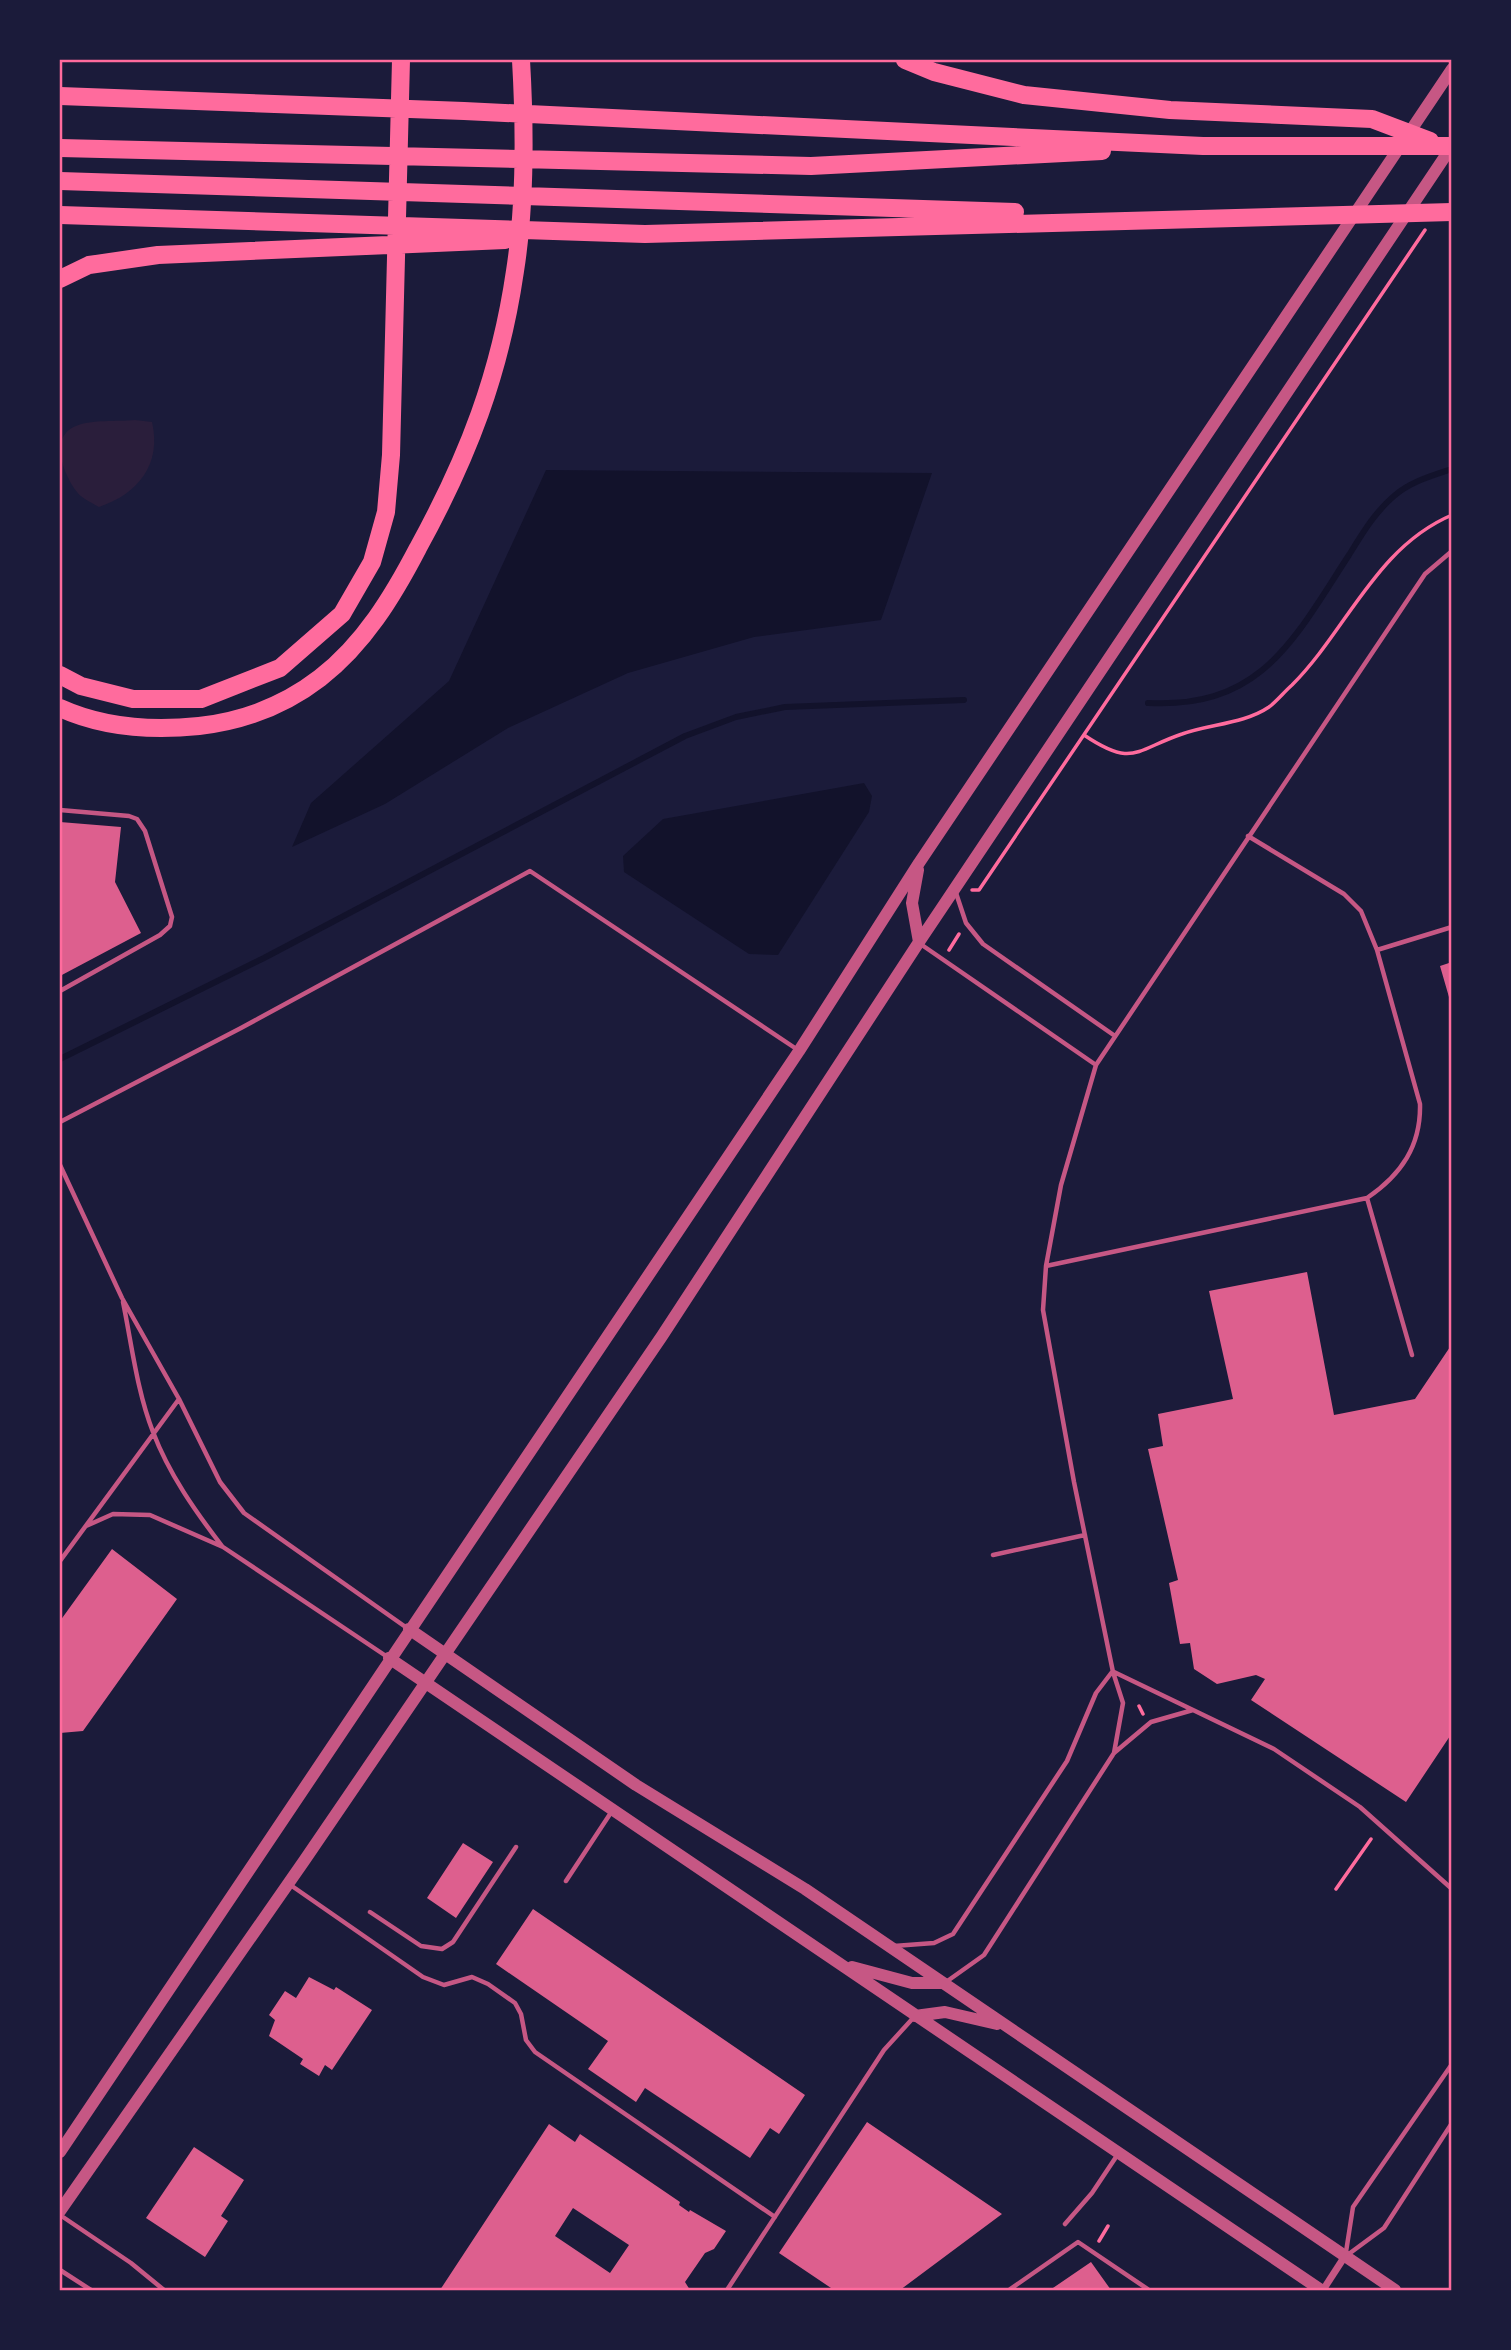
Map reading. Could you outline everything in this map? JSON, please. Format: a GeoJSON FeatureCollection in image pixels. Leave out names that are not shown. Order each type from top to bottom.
{"type":"FeatureCollection","features":[{"type":"Feature","properties":{"kind":"highway"},"geometry":{"type":"LineString","coordinates":[[60,708],[115,726],[171,729],[220,724],[274,707],[321,678],[367,632],[403,577],[472,440],[498,356],[516,270],[524,184],[521,60]]}},
{"type":"Feature","properties":{"kind":"highway"},"geometry":{"type":"LineString","coordinates":[[905,60],[934,72],[1024,95],[1170,110],[1372,119],[1449,146]]}},
{"type":"Feature","properties":{"kind":"highway"},"geometry":{"type":"LineString","coordinates":[[60,675],[82,687],[133,699],[201,699],[280,668],[342,614],[372,562],[386,512],[391,455],[400,68]]}},
{"type":"Feature","properties":{"kind":"highway"},"geometry":{"type":"LineString","coordinates":[[60,96],[464,111],[1203,146],[1449,146]]}},
{"type":"Feature","properties":{"kind":"highway"},"geometry":{"type":"LineString","coordinates":[[60,148],[811,166],[1203,146]]}},
{"type":"Feature","properties":{"kind":"highway"},"geometry":{"type":"LineString","coordinates":[[60,181],[1204,218]]}},
{"type":"Feature","properties":{"kind":"highway"},"geometry":{"type":"LineString","coordinates":[[60,279],[89,265],[158,255],[645,234],[1451,212]]}},
{"type":"Feature","properties":{"kind":"highway"},"geometry":{"type":"LineString","coordinates":[[60,215],[645,234]]}},
{"type":"Feature","properties":{"kind":"street"},"geometry":{"type":"LineString","coordinates":[[60,2152],[389,1658],[799,1051],[919,863],[1310,284],[1451,69]]}},
{"type":"Feature","properties":{"kind":"street"},"geometry":{"type":"LineString","coordinates":[[60,2213],[662,1336],[919,942],[1362,283],[1449,146]]}},
{"type":"Feature","properties":{"kind":"street"},"geometry":{"type":"LineString","coordinates":[[919,863],[912,903],[919,942]]}},
{"type":"Feature","properties":{"kind":"street"},"geometry":{"type":"LineString","coordinates":[[409,1629],[636,1785],[805,1889],[1395,2291]]}},
{"type":"Feature","properties":{"kind":"street"},"geometry":{"type":"LineString","coordinates":[[389,1658],[1322,2291],[1345,2256]]}},
{"type":"Feature","properties":{"kind":"street"},"geometry":{"type":"LineString","coordinates":[[838,1962],[886,1979],[912,1983],[945,1983]]}},
{"type":"Feature","properties":{"kind":"street"},"geometry":{"type":"LineString","coordinates":[[915,2016],[945,2012],[973,2016],[1014,2030]]}},
{"type":"Feature","properties":{"kind":"lane"},"geometry":{"type":"LineString","coordinates":[[1114,1753],[1123,1703],[1113,1672],[1085,1535],[1043,1310],[1046,1266],[1061,1185],[1096,1065],[1425,574],[1451,551]]}},
{"type":"Feature","properties":{"kind":"lane"},"geometry":{"type":"LineString","coordinates":[[60,810],[129,816],[136,820],[145,831],[172,917],[170,926],[160,935],[60,991]]}},
{"type":"Feature","properties":{"kind":"lane"},"geometry":{"type":"LineString","coordinates":[[1046,1266],[1367,1198],[1392,1181],[1420,1128],[1420,1104],[1377,950],[1361,911],[1344,894],[1248,836]]}},
{"type":"Feature","properties":{"kind":"lane"},"geometry":{"type":"LineString","coordinates":[[60,1122],[241,1028],[530,871],[799,1051]]}},
{"type":"Feature","properties":{"kind":"lane"},"geometry":{"type":"LineString","coordinates":[[955,891],[966,923],[983,944],[1115,1036]]}},
{"type":"Feature","properties":{"kind":"lane"},"geometry":{"type":"LineString","coordinates":[[1377,950],[1451,926]]}},
{"type":"Feature","properties":{"kind":"lane"},"geometry":{"type":"LineString","coordinates":[[919,942],[1096,1065]]}},
{"type":"Feature","properties":{"kind":"lane"},"geometry":{"type":"LineString","coordinates":[[60,1165],[122,1298],[179,1399],[220,1482],[244,1513],[409,1629]]}},
{"type":"Feature","properties":{"kind":"lane"},"geometry":{"type":"LineString","coordinates":[[1367,1198],[1412,1355]]}},
{"type":"Feature","properties":{"kind":"lane"},"geometry":{"type":"LineString","coordinates":[[122,1298],[142,1399],[154,1435],[187,1500],[223,1548]]}},
{"type":"Feature","properties":{"kind":"lane"},"geometry":{"type":"LineString","coordinates":[[60,1561],[179,1399]]}},
{"type":"Feature","properties":{"kind":"lane"},"geometry":{"type":"LineString","coordinates":[[86,1526],[113,1514],[150,1515],[223,1548],[389,1658]]}},
{"type":"Feature","properties":{"kind":"lane"},"geometry":{"type":"LineString","coordinates":[[993,1555],[1085,1535]]}},
{"type":"Feature","properties":{"kind":"lane"},"geometry":{"type":"LineString","coordinates":[[1113,1672],[1274,1749],[1360,1807],[1451,1889]]}},
{"type":"Feature","properties":{"kind":"lane"},"geometry":{"type":"LineString","coordinates":[[890,1947],[934,1943],[953,1934],[1067,1761],[1081,1734],[1096,1693],[1113,1672]]}},
{"type":"Feature","properties":{"kind":"lane"},"geometry":{"type":"LineString","coordinates":[[945,1983],[984,1955],[1114,1753],[1151,1722],[1193,1710]]}},
{"type":"Feature","properties":{"kind":"lane"},"geometry":{"type":"LineString","coordinates":[[566,1881],[612,1811]]}},
{"type":"Feature","properties":{"kind":"lane"},"geometry":{"type":"LineString","coordinates":[[370,1912],[421,1946],[442,1950],[453,1942],[516,1847]]}},
{"type":"Feature","properties":{"kind":"lane"},"geometry":{"type":"LineString","coordinates":[[288,1884],[423,1977],[444,1985],[472,1977],[488,1984],[515,2003],[522,2014],[526,2040],[535,2052],[775,2217]]}},
{"type":"Feature","properties":{"kind":"lane"},"geometry":{"type":"LineString","coordinates":[[727,2291],[884,2050],[915,2016]]}},
{"type":"Feature","properties":{"kind":"lane"},"geometry":{"type":"LineString","coordinates":[[1345,2256],[1353,2207],[1451,2064]]}},
{"type":"Feature","properties":{"kind":"lane"},"geometry":{"type":"LineString","coordinates":[[1345,2256],[1384,2228],[1451,2123]]}},
{"type":"Feature","properties":{"kind":"lane"},"geometry":{"type":"LineString","coordinates":[[1065,2224],[1092,2193],[1119,2153]]}},
{"type":"Feature","properties":{"kind":"lane"},"geometry":{"type":"LineString","coordinates":[[60,2213],[131,2263],[164,2291]]}},
{"type":"Feature","properties":{"kind":"lane"},"geometry":{"type":"LineString","coordinates":[[1009,2291],[1079,2242],[1149,2291]]}},
{"type":"Feature","properties":{"kind":"lane"},"geometry":{"type":"LineString","coordinates":[[60,2270],[91,2291]]}},
{"type":"Feature","properties":{"kind":"path"},"geometry":{"type":"LineString","coordinates":[[979,890],[1428,225]]}},
{"type":"Feature","properties":{"kind":"path"},"geometry":{"type":"LineString","coordinates":[[1084,735],[1118,753],[1135,755],[1175,736],[1268,708],[1305,672],[1406,540],[1451,515]]}},
{"type":"Feature","properties":{"kind":"path"},"geometry":{"type":"LineString","coordinates":[[949,950],[959,934]]}},
{"type":"Feature","properties":{"kind":"path"},"geometry":{"type":"LineString","coordinates":[[1139,1706],[1143,1716]]}},
{"type":"Feature","properties":{"kind":"path"},"geometry":{"type":"LineString","coordinates":[[1336,1889],[1371,1839]]}},
{"type":"Feature","properties":{"kind":"path"},"geometry":{"type":"LineString","coordinates":[[1099,2241],[1108,2226]]}},
{"type":"Feature","properties":{"kind":"shaded area"},"geometry":{"type":"Polygon","coordinates":[[[135,420],[152,422],[154,437],[150,464],[136,485],[125,494],[99,507],[79,494],[67,476],[61,457],[63,439],[67,431],[82,424],[135,420]]]}},
{"type":"Feature","properties":{"kind":"shaded area"},"geometry":{"type":"Polygon","coordinates":[[[546,470],[932,473],[881,620],[754,637],[628,673],[508,728],[385,804],[292,847],[311,803],[449,681],[546,470]]]}},
{"type":"Feature","properties":{"kind":"shaded area"},"geometry":{"type":"Polygon","coordinates":[[[864,783],[872,796],[869,812],[778,955],[749,954],[624,872],[623,856],[663,819],[864,783]]]}},
{"type":"Feature","properties":{"kind":"building"},"geometry":{"type":"Polygon","coordinates":[[[60,822],[121,827],[115,882],[141,933],[60,976],[60,822]]]}},
{"type":"Feature","properties":{"kind":"building"},"geometry":{"type":"Polygon","coordinates":[[[1452,962],[1452,1004],[1451,1004],[1440,966],[1452,962]]]}},
{"type":"Feature","properties":{"kind":"building"},"geometry":{"type":"Polygon","coordinates":[[[1307,1272],[1334,1415],[1415,1399],[1452,1344],[1452,1733],[1406,1802],[1251,1700],[1265,1679],[1256,1675],[1217,1684],[1194,1669],[1190,1643],[1180,1644],[1169,1583],[1178,1580],[1148,1449],[1163,1446],[1158,1414],[1233,1399],[1209,1291],[1307,1272]]]}},
{"type":"Feature","properties":{"kind":"building"},"geometry":{"type":"Polygon","coordinates":[[[112,1549],[177,1599],[83,1731],[60,1733],[60,1621],[112,1549]]]}},
{"type":"Feature","properties":{"kind":"building"},"geometry":{"type":"Polygon","coordinates":[[[463,1843],[493,1862],[456,1918],[427,1898],[463,1843]]]}},
{"type":"Feature","properties":{"kind":"building"},"geometry":{"type":"Polygon","coordinates":[[[533,1909],[805,2095],[779,2134],[770,2128],[750,2158],[645,2088],[636,2102],[588,2069],[608,2041],[496,1964],[533,1909]]]}},
{"type":"Feature","properties":{"kind":"building"},"geometry":{"type":"Polygon","coordinates":[[[309,1977],[334,1990],[336,1987],[372,2010],[332,2070],[325,2065],[319,2076],[300,2064],[303,2059],[269,2036],[275,2020],[269,2015],[285,1991],[296,1998],[309,1977]]]}},
{"type":"Feature","properties":{"kind":"building"},"geometry":{"type":"Polygon","coordinates":[[[867,2122],[1002,2214],[900,2290],[834,2290],[779,2253],[867,2122]]]}},
{"type":"Feature","properties":{"kind":"building"},"geometry":{"type":"Polygon","coordinates":[[[549,2124],[575,2142],[580,2134],[680,2202],[679,2205],[689,2212],[690,2210],[726,2231],[714,2249],[705,2253],[685,2282],[690,2290],[440,2290],[549,2124]],[[573,2208],[555,2236],[610,2273],[629,2245],[573,2208]]]}},
{"type":"Feature","properties":{"kind":"building"},"geometry":{"type":"Polygon","coordinates":[[[194,2147],[244,2180],[221,2216],[228,2221],[205,2257],[146,2218],[194,2147]]]}},
{"type":"Feature","properties":{"kind":"building"},"geometry":{"type":"Polygon","coordinates":[[[1091,2262],[1111,2290],[1050,2290],[1091,2262]]]}},
{"type":"Feature","properties":{"kind":"waterway"},"geometry":{"type":"LineString","coordinates":[[1148,703],[1187,702],[1220,694],[1247,681],[1271,663],[1310,614],[1369,524],[1387,502],[1414,483],[1452,469]]}},
{"type":"Feature","properties":{"kind":"waterway"},"geometry":{"type":"LineString","coordinates":[[60,1059],[264,958],[685,736],[736,717],[785,707],[964,700]]}}]}
